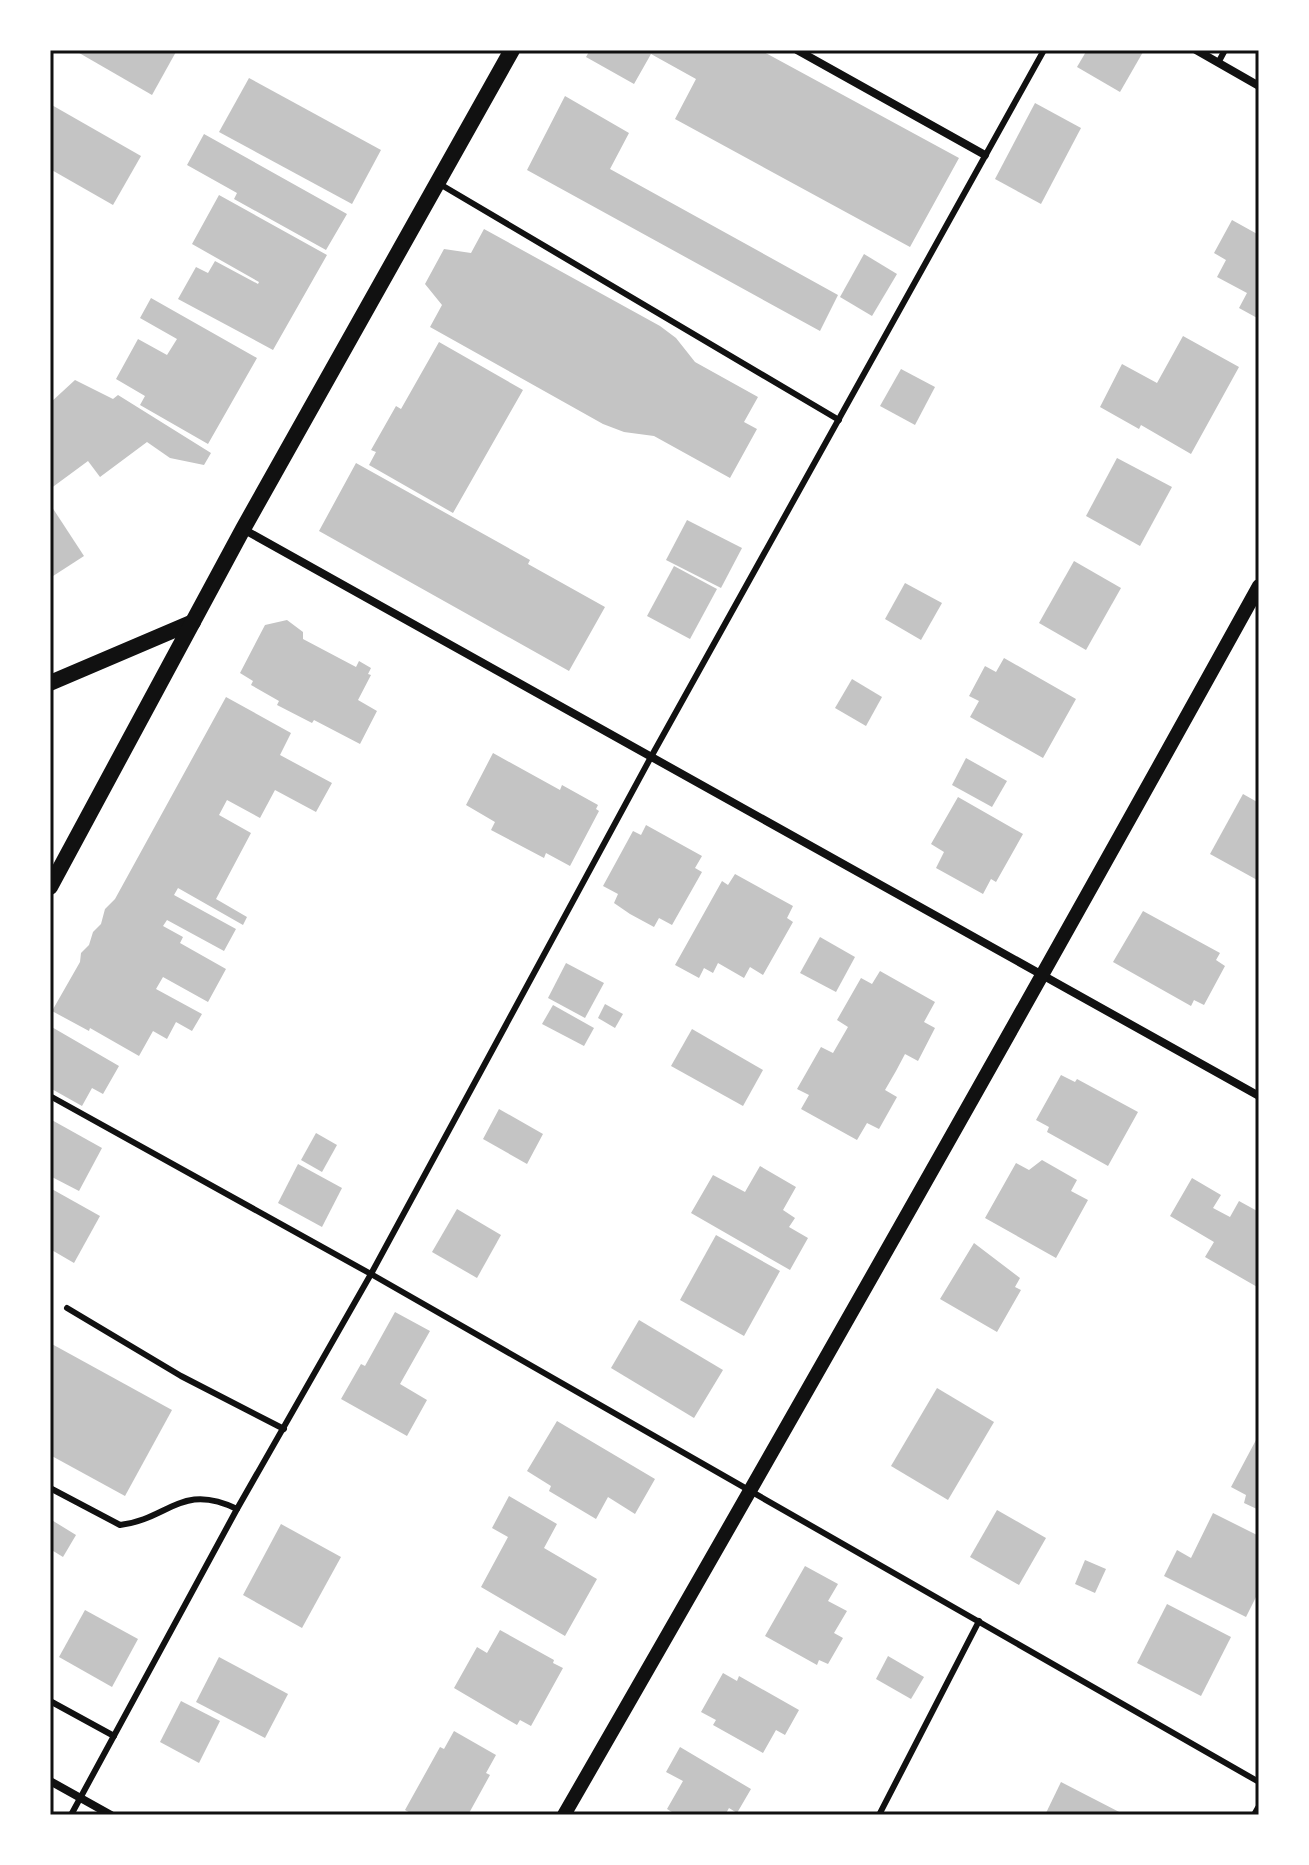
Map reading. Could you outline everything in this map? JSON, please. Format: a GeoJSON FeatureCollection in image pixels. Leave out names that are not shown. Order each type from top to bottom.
{"type":"FeatureCollection","features":[{"type":"Feature","properties":{"kind":"main road"},"geometry":{"type":"LineString","coordinates":[[50,887],[243,529],[512,50]]}},
{"type":"Feature","properties":{"kind":"main road"},"geometry":{"type":"LineString","coordinates":[[50,683],[193,622]]}},
{"type":"Feature","properties":{"kind":"street"},"geometry":{"type":"LineString","coordinates":[[797,50],[985,155]]}},
{"type":"Feature","properties":{"kind":"street"},"geometry":{"type":"LineString","coordinates":[[1196,50],[1259,86]]}},
{"type":"Feature","properties":{"kind":"street"},"geometry":{"type":"LineString","coordinates":[[243,529],[1259,1096]]}},
{"type":"Feature","properties":{"kind":"street"},"geometry":{"type":"LineString","coordinates":[[564,1815],[1043,976],[1259,586]]}},
{"type":"Feature","properties":{"kind":"street"},"geometry":{"type":"LineString","coordinates":[[50,1781],[111,1815]]}},
{"type":"Feature","properties":{"kind":"street"},"geometry":{"type":"LineString","coordinates":[[1255,1815],[1259,1808]]}},
{"type":"Feature","properties":{"kind":"lane"},"geometry":{"type":"LineString","coordinates":[[71,1815],[237,1509],[371,1274],[651,757],[1044,50]]}},
{"type":"Feature","properties":{"kind":"lane"},"geometry":{"type":"LineString","coordinates":[[1218,63],[1225,50]]}},
{"type":"Feature","properties":{"kind":"lane"},"geometry":{"type":"LineString","coordinates":[[438,183],[839,420]]}},
{"type":"Feature","properties":{"kind":"lane"},"geometry":{"type":"LineString","coordinates":[[50,1096],[752,1490],[1259,1782]]}},
{"type":"Feature","properties":{"kind":"lane"},"geometry":{"type":"LineString","coordinates":[[67,1308],[181,1376],[284,1429]]}},
{"type":"Feature","properties":{"kind":"lane"},"geometry":{"type":"LineString","coordinates":[[50,1488],[120,1525],[132,1523],[176,1503],[198,1498],[218,1500],[237,1509]]}},
{"type":"Feature","properties":{"kind":"lane"},"geometry":{"type":"LineString","coordinates":[[879,1815],[979,1621]]}},
{"type":"Feature","properties":{"kind":"lane"},"geometry":{"type":"LineString","coordinates":[[50,1701],[114,1736]]}},
{"type":"Feature","properties":{"kind":"building"},"geometry":{"type":"Polygon","coordinates":[[[74,50],[177,50],[152,95],[74,50]]]}},
{"type":"Feature","properties":{"kind":"building"},"geometry":{"type":"Polygon","coordinates":[[[590,50],[760,50],[959,158],[910,247],[675,119],[696,79],[651,54],[634,84],[586,57],[590,50]]]}},
{"type":"Feature","properties":{"kind":"building"},"geometry":{"type":"Polygon","coordinates":[[[1087,50],[1143,52],[1120,92],[1077,67],[1087,50]]]}},
{"type":"Feature","properties":{"kind":"building"},"geometry":{"type":"Polygon","coordinates":[[[249,78],[381,150],[352,204],[219,132],[249,78]]]}},
{"type":"Feature","properties":{"kind":"building"},"geometry":{"type":"Polygon","coordinates":[[[565,96],[629,133],[610,169],[838,295],[820,331],[527,170],[565,96]]]}},
{"type":"Feature","properties":{"kind":"building"},"geometry":{"type":"Polygon","coordinates":[[[1035,103],[1081,128],[1041,204],[995,179],[1035,103]]]}},
{"type":"Feature","properties":{"kind":"building"},"geometry":{"type":"Polygon","coordinates":[[[50,104],[141,156],[113,205],[50,169],[50,104]]]}},
{"type":"Feature","properties":{"kind":"building"},"geometry":{"type":"Polygon","coordinates":[[[204,134],[347,214],[326,250],[234,199],[237,193],[187,165],[204,134]]]}},
{"type":"Feature","properties":{"kind":"building"},"geometry":{"type":"Polygon","coordinates":[[[219,195],[327,255],[273,350],[178,299],[196,267],[208,273],[215,261],[259,282],[192,244],[219,195]]]}},
{"type":"Feature","properties":{"kind":"building"},"geometry":{"type":"Polygon","coordinates":[[[1232,220],[1259,235],[1259,319],[1239,308],[1247,293],[1217,277],[1226,260],[1214,253],[1232,220]]]}},
{"type":"Feature","properties":{"kind":"building"},"geometry":{"type":"Polygon","coordinates":[[[484,229],[660,326],[676,338],[695,362],[758,397],[744,422],[757,429],[730,478],[654,436],[624,432],[603,424],[430,327],[442,305],[425,284],[444,249],[471,253],[484,229]]]}},
{"type":"Feature","properties":{"kind":"building"},"geometry":{"type":"Polygon","coordinates":[[[864,254],[897,274],[872,316],[840,297],[864,254]]]}},
{"type":"Feature","properties":{"kind":"building"},"geometry":{"type":"Polygon","coordinates":[[[151,298],[257,358],[208,444],[140,405],[145,396],[116,379],[138,339],[167,355],[177,339],[140,318],[151,298]]]}},
{"type":"Feature","properties":{"kind":"building"},"geometry":{"type":"Polygon","coordinates":[[[1183,336],[1239,367],[1191,454],[1141,425],[1139,429],[1100,407],[1122,364],[1157,383],[1183,336]]]}},
{"type":"Feature","properties":{"kind":"building"},"geometry":{"type":"Polygon","coordinates":[[[439,342],[523,390],[453,513],[369,465],[376,452],[371,450],[396,406],[401,409],[439,342]]]}},
{"type":"Feature","properties":{"kind":"building"},"geometry":{"type":"Polygon","coordinates":[[[901,369],[935,387],[915,425],[880,406],[901,369]]]}},
{"type":"Feature","properties":{"kind":"building"},"geometry":{"type":"Polygon","coordinates":[[[75,380],[113,399],[118,395],[211,453],[204,465],[170,458],[147,442],[100,477],[88,461],[50,489],[50,412],[53,410],[50,403],[75,380]]]}},
{"type":"Feature","properties":{"kind":"building"},"geometry":{"type":"Polygon","coordinates":[[[1117,458],[1172,487],[1140,546],[1086,516],[1117,458]]]}},
{"type":"Feature","properties":{"kind":"building"},"geometry":{"type":"Polygon","coordinates":[[[356,463],[530,560],[528,564],[605,607],[569,671],[319,531],[356,463]]]}},
{"type":"Feature","properties":{"kind":"building"},"geometry":{"type":"Polygon","coordinates":[[[50,504],[84,556],[50,578],[50,504]]]}},
{"type":"Feature","properties":{"kind":"building"},"geometry":{"type":"Polygon","coordinates":[[[687,520],[742,548],[721,588],[666,560],[687,520]]]}},
{"type":"Feature","properties":{"kind":"building"},"geometry":{"type":"Polygon","coordinates":[[[1074,561],[1121,588],[1086,650],[1039,623],[1074,561]]]}},
{"type":"Feature","properties":{"kind":"building"},"geometry":{"type":"Polygon","coordinates":[[[674,566],[717,589],[690,639],[647,616],[674,566]]]}},
{"type":"Feature","properties":{"kind":"building"},"geometry":{"type":"Polygon","coordinates":[[[905,583],[942,603],[921,640],[885,619],[905,583]]]}},
{"type":"Feature","properties":{"kind":"building"},"geometry":{"type":"Polygon","coordinates":[[[287,620],[303,632],[303,639],[356,667],[359,661],[371,668],[368,674],[371,675],[358,700],[377,711],[360,744],[277,705],[279,701],[251,685],[253,681],[240,673],[265,625],[287,620]]]}},
{"type":"Feature","properties":{"kind":"building"},"geometry":{"type":"Polygon","coordinates":[[[1004,658],[1076,699],[1043,758],[970,717],[979,701],[969,696],[985,666],[996,672],[1004,658]]]}},
{"type":"Feature","properties":{"kind":"building"},"geometry":{"type":"Polygon","coordinates":[[[852,679],[882,697],[866,726],[835,708],[852,679]]]}},
{"type":"Feature","properties":{"kind":"building"},"geometry":{"type":"Polygon","coordinates":[[[226,697],[291,733],[280,755],[332,783],[316,812],[275,790],[260,818],[227,800],[219,815],[251,833],[216,899],[247,917],[243,925],[178,888],[174,895],[236,929],[224,951],[167,920],[163,926],[183,937],[180,943],[226,969],[208,1002],[163,977],[156,989],[202,1014],[192,1031],[176,1022],[167,1039],[153,1031],[139,1056],[52,1011],[80,962],[81,953],[101,924],[105,909],[115,899],[226,697]]]}},
{"type":"Feature","properties":{"kind":"building"},"geometry":{"type":"Polygon","coordinates":[[[493,753],[560,790],[562,785],[598,805],[596,809],[599,811],[570,866],[546,853],[544,858],[491,830],[495,822],[466,805],[493,753]]]}},
{"type":"Feature","properties":{"kind":"building"},"geometry":{"type":"Polygon","coordinates":[[[966,758],[1007,781],[992,807],[952,785],[966,758]]]}},
{"type":"Feature","properties":{"kind":"building"},"geometry":{"type":"Polygon","coordinates":[[[1243,794],[1259,803],[1259,881],[1210,854],[1243,794]]]}},
{"type":"Feature","properties":{"kind":"building"},"geometry":{"type":"Polygon","coordinates":[[[958,797],[1023,834],[996,882],[991,879],[983,894],[936,868],[944,852],[931,844],[958,797]]]}},
{"type":"Feature","properties":{"kind":"building"},"geometry":{"type":"Polygon","coordinates":[[[646,825],[702,856],[695,868],[702,872],[672,925],[659,918],[654,927],[630,914],[614,903],[618,894],[603,886],[633,831],[641,835],[646,825]]]}},
{"type":"Feature","properties":{"kind":"building"},"geometry":{"type":"Polygon","coordinates":[[[735,874],[793,906],[787,918],[793,922],[763,975],[750,967],[744,978],[718,963],[713,973],[704,968],[699,978],[675,965],[722,881],[728,885],[735,874]]]}},
{"type":"Feature","properties":{"kind":"building"},"geometry":{"type":"Polygon","coordinates":[[[1143,911],[1220,953],[1216,960],[1225,966],[1204,1005],[1194,1000],[1191,1006],[1113,962],[1143,911]]]}},
{"type":"Feature","properties":{"kind":"building"},"geometry":{"type":"Polygon","coordinates":[[[820,937],[855,957],[836,992],[800,973],[820,937]]]}},
{"type":"Feature","properties":{"kind":"building"},"geometry":{"type":"Polygon","coordinates":[[[566,963],[604,983],[585,1018],[548,998],[566,963]]]}},
{"type":"Feature","properties":{"kind":"building"},"geometry":{"type":"Polygon","coordinates":[[[880,971],[935,1002],[924,1022],[935,1028],[918,1061],[905,1054],[885,1090],[897,1097],[879,1129],[867,1123],[857,1140],[801,1109],[809,1095],[797,1089],[821,1047],[833,1053],[848,1027],[837,1020],[861,978],[872,984],[880,971]]]}},
{"type":"Feature","properties":{"kind":"building"},"geometry":{"type":"Polygon","coordinates":[[[605,1004],[623,1014],[615,1028],[598,1018],[605,1004]]]}},
{"type":"Feature","properties":{"kind":"building"},"geometry":{"type":"Polygon","coordinates":[[[553,1005],[594,1028],[584,1046],[542,1024],[553,1005]]]}},
{"type":"Feature","properties":{"kind":"building"},"geometry":{"type":"Polygon","coordinates":[[[50,1026],[119,1066],[103,1094],[92,1088],[82,1106],[50,1088],[50,1026]]]}},
{"type":"Feature","properties":{"kind":"building"},"geometry":{"type":"Polygon","coordinates":[[[692,1029],[763,1070],[743,1106],[671,1066],[692,1029]]]}},
{"type":"Feature","properties":{"kind":"building"},"geometry":{"type":"Polygon","coordinates":[[[1061,1075],[1075,1082],[1077,1079],[1138,1112],[1108,1166],[1047,1132],[1049,1127],[1036,1120],[1061,1075]]]}},
{"type":"Feature","properties":{"kind":"building"},"geometry":{"type":"Polygon","coordinates":[[[499,1109],[543,1134],[527,1164],[483,1139],[499,1109]]]}},
{"type":"Feature","properties":{"kind":"building"},"geometry":{"type":"Polygon","coordinates":[[[50,1119],[102,1148],[79,1191],[50,1176],[50,1119]]]}},
{"type":"Feature","properties":{"kind":"building"},"geometry":{"type":"Polygon","coordinates":[[[316,1133],[337,1145],[322,1172],[301,1160],[316,1133]]]}},
{"type":"Feature","properties":{"kind":"building"},"geometry":{"type":"Polygon","coordinates":[[[1042,1160],[1077,1180],[1071,1191],[1088,1200],[1056,1258],[985,1218],[1016,1163],[1029,1170],[1042,1160]]]}},
{"type":"Feature","properties":{"kind":"building"},"geometry":{"type":"Polygon","coordinates":[[[298,1164],[342,1188],[322,1227],[278,1203],[298,1164]]]}},
{"type":"Feature","properties":{"kind":"building"},"geometry":{"type":"Polygon","coordinates":[[[760,1166],[796,1187],[783,1210],[795,1218],[789,1227],[808,1238],[790,1270],[691,1213],[713,1175],[745,1192],[760,1166]]]}},
{"type":"Feature","properties":{"kind":"building"},"geometry":{"type":"Polygon","coordinates":[[[1192,1178],[1221,1195],[1213,1208],[1230,1217],[1239,1201],[1259,1212],[1259,1288],[1205,1257],[1214,1242],[1170,1216],[1192,1178]]]}},
{"type":"Feature","properties":{"kind":"building"},"geometry":{"type":"Polygon","coordinates":[[[50,1188],[100,1216],[74,1263],[50,1249],[50,1188]]]}},
{"type":"Feature","properties":{"kind":"building"},"geometry":{"type":"Polygon","coordinates":[[[457,1209],[501,1235],[477,1278],[432,1252],[457,1209]]]}},
{"type":"Feature","properties":{"kind":"building"},"geometry":{"type":"Polygon","coordinates":[[[716,1235],[780,1271],[744,1336],[680,1300],[716,1235]]]}},
{"type":"Feature","properties":{"kind":"building"},"geometry":{"type":"Polygon","coordinates":[[[974,1243],[1020,1278],[1015,1287],[1021,1290],[997,1332],[940,1299],[974,1243]]]}},
{"type":"Feature","properties":{"kind":"building"},"geometry":{"type":"Polygon","coordinates":[[[395,1312],[430,1331],[400,1384],[427,1400],[407,1436],[341,1399],[361,1364],[365,1366],[395,1312]]]}},
{"type":"Feature","properties":{"kind":"building"},"geometry":{"type":"Polygon","coordinates":[[[639,1320],[723,1370],[694,1418],[611,1368],[639,1320]]]}},
{"type":"Feature","properties":{"kind":"building"},"geometry":{"type":"Polygon","coordinates":[[[50,1343],[172,1410],[125,1496],[50,1455],[50,1343]]]}},
{"type":"Feature","properties":{"kind":"building"},"geometry":{"type":"Polygon","coordinates":[[[937,1388],[994,1422],[948,1500],[891,1466],[937,1388]]]}},
{"type":"Feature","properties":{"kind":"building"},"geometry":{"type":"Polygon","coordinates":[[[557,1421],[655,1479],[635,1514],[608,1497],[596,1519],[549,1491],[551,1486],[527,1471],[557,1421]]]}},
{"type":"Feature","properties":{"kind":"building"},"geometry":{"type":"Polygon","coordinates":[[[1256,1440],[1259,1442],[1259,1510],[1244,1503],[1246,1495],[1231,1487],[1256,1440]]]}},
{"type":"Feature","properties":{"kind":"building"},"geometry":{"type":"Polygon","coordinates":[[[509,1496],[557,1524],[544,1548],[597,1579],[565,1636],[481,1587],[508,1537],[492,1528],[509,1496]]]}},
{"type":"Feature","properties":{"kind":"building"},"geometry":{"type":"Polygon","coordinates":[[[997,1510],[1046,1538],[1019,1585],[970,1557],[997,1510]]]}},
{"type":"Feature","properties":{"kind":"building"},"geometry":{"type":"Polygon","coordinates":[[[1213,1513],[1259,1536],[1259,1591],[1246,1617],[1164,1576],[1177,1550],[1191,1558],[1213,1513]]]}},
{"type":"Feature","properties":{"kind":"building"},"geometry":{"type":"Polygon","coordinates":[[[50,1519],[76,1535],[63,1557],[50,1549],[50,1519]]]}},
{"type":"Feature","properties":{"kind":"building"},"geometry":{"type":"Polygon","coordinates":[[[281,1524],[341,1557],[302,1628],[243,1595],[281,1524]]]}},
{"type":"Feature","properties":{"kind":"building"},"geometry":{"type":"Polygon","coordinates":[[[1085,1560],[1106,1569],[1095,1593],[1075,1584],[1085,1560]]]}},
{"type":"Feature","properties":{"kind":"building"},"geometry":{"type":"Polygon","coordinates":[[[805,1566],[838,1584],[828,1601],[847,1611],[834,1633],[843,1638],[828,1664],[819,1660],[817,1665],[765,1636],[805,1566]]]}},
{"type":"Feature","properties":{"kind":"building"},"geometry":{"type":"Polygon","coordinates":[[[1167,1604],[1231,1637],[1201,1696],[1137,1663],[1167,1604]]]}},
{"type":"Feature","properties":{"kind":"building"},"geometry":{"type":"Polygon","coordinates":[[[85,1610],[138,1639],[112,1687],[59,1657],[85,1610]]]}},
{"type":"Feature","properties":{"kind":"building"},"geometry":{"type":"Polygon","coordinates":[[[500,1630],[563,1668],[531,1726],[520,1720],[517,1725],[454,1688],[477,1647],[487,1653],[500,1630]]]}},
{"type":"Feature","properties":{"kind":"building"},"geometry":{"type":"Polygon","coordinates":[[[888,1656],[924,1677],[911,1699],[876,1679],[888,1656]]]}},
{"type":"Feature","properties":{"kind":"building"},"geometry":{"type":"Polygon","coordinates":[[[219,1657],[288,1694],[265,1738],[196,1702],[219,1657]]]}},
{"type":"Feature","properties":{"kind":"building"},"geometry":{"type":"Polygon","coordinates":[[[723,1673],[737,1681],[739,1676],[799,1710],[785,1735],[776,1730],[763,1753],[713,1725],[716,1720],[701,1712],[723,1673]]]}},
{"type":"Feature","properties":{"kind":"building"},"geometry":{"type":"Polygon","coordinates":[[[181,1701],[220,1721],[199,1763],[160,1742],[181,1701]]]}},
{"type":"Feature","properties":{"kind":"building"},"geometry":{"type":"Polygon","coordinates":[[[454,1731],[496,1755],[486,1773],[490,1775],[468,1815],[414,1815],[405,1810],[440,1747],[444,1749],[454,1731]]]}},
{"type":"Feature","properties":{"kind":"building"},"geometry":{"type":"Polygon","coordinates":[[[680,1747],[751,1789],[737,1813],[729,1808],[725,1815],[677,1815],[667,1809],[683,1781],[666,1772],[680,1747]]]}},
{"type":"Feature","properties":{"kind":"building"},"geometry":{"type":"Polygon","coordinates":[[[1061,1782],[1125,1815],[1045,1815],[1061,1782]]]}}]}
